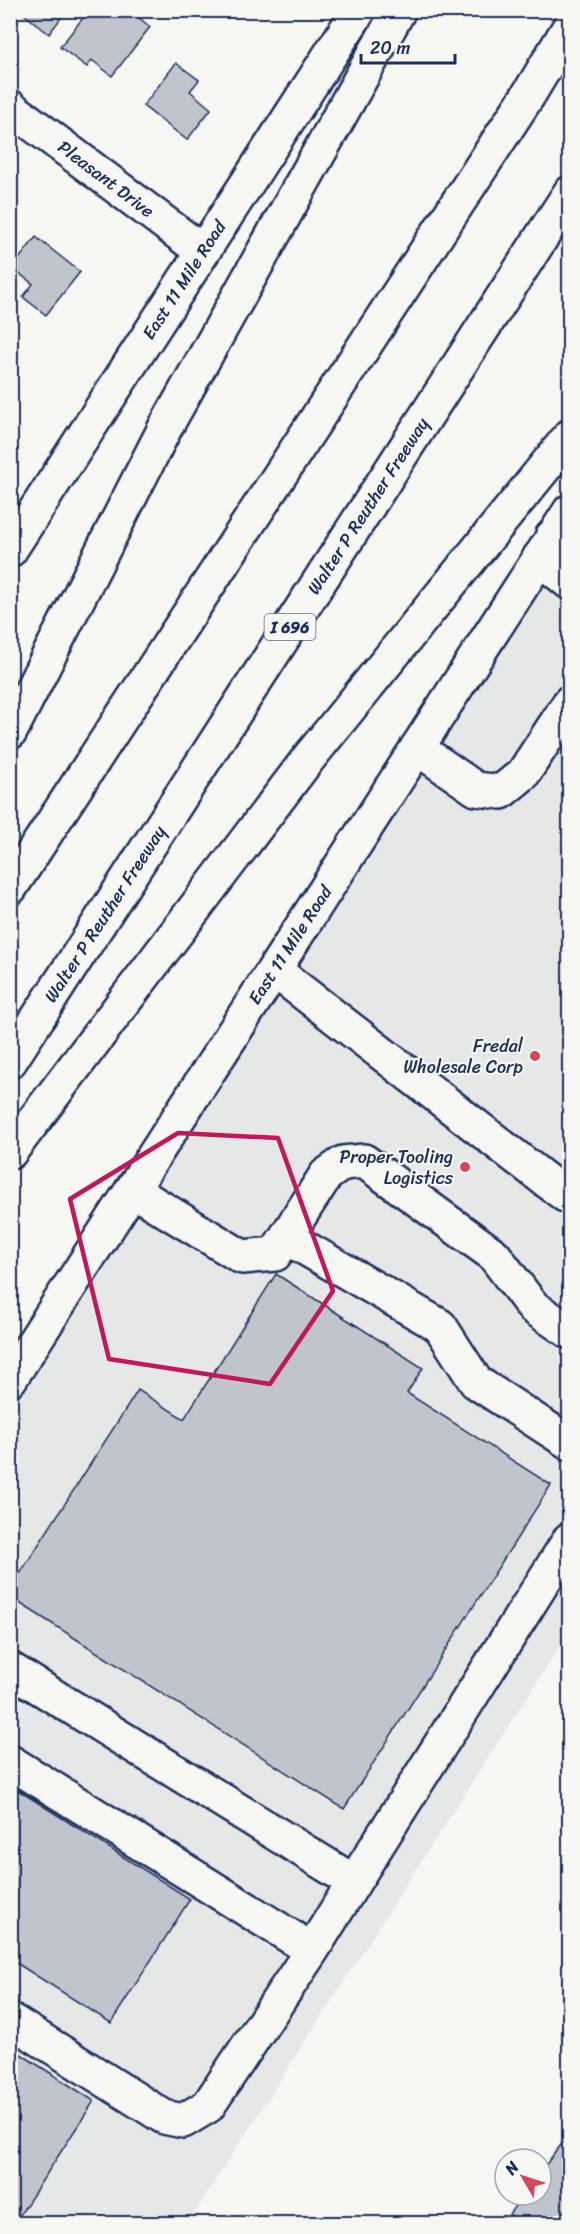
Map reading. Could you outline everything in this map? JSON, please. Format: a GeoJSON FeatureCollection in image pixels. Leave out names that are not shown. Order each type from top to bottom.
{"type":"FeatureCollection","features":[{"type":"Feature","properties":{"kind":"main road","name":"East 11 Mile Road"},"geometry":{"type":"LineString","coordinates":[[10,550],[359,10]]}},
{"type":"Feature","properties":{"kind":"main road"},"geometry":{"type":"LineString","coordinates":[[10,732],[165,428],[399,10]]}},
{"type":"Feature","properties":{"kind":"main road"},"geometry":{"type":"LineString","coordinates":[[10,888],[529,94],[570,26]]}},
{"type":"Feature","properties":{"kind":"main road","name":"Pleasant Drive"},"geometry":{"type":"LineString","coordinates":[[10,107],[202,251]]}},
{"type":"Feature","properties":{"kind":"main road","name":"Walter P Reuther Freeway"},"geometry":{"type":"LineString","coordinates":[[10,1061],[570,193]]}},
{"type":"Feature","properties":{"kind":"main road"},"geometry":{"type":"LineString","coordinates":[[10,1152],[308,759],[570,436]]}},
{"type":"Feature","properties":{"kind":"main road","name":"East 11 Mile Road"},"geometry":{"type":"LineString","coordinates":[[10,1379],[417,748],[558,539]]}},
{"type":"Feature","properties":{"kind":"main road"},"geometry":{"type":"LineString","coordinates":[[558,539],[570,584]]}},
{"type":"Feature","properties":{"kind":"main road"},"geometry":{"type":"LineString","coordinates":[[417,748],[476,789],[501,792],[523,774],[570,702]]}},
{"type":"Feature","properties":{"kind":"main road"},"geometry":{"type":"LineString","coordinates":[[274,970],[565,1195]]}},
{"type":"Feature","properties":{"kind":"main road"},"geometry":{"type":"LineString","coordinates":[[132,1190],[242,1257],[275,1254],[326,1175],[343,1163],[364,1161],[495,1255],[532,1307],[570,1332]]}},
{"type":"Feature","properties":{"kind":"main road"},"geometry":{"type":"LineString","coordinates":[[286,1237],[440,1326],[476,1382],[570,1443]]}},
{"type":"Feature","properties":{"kind":"main road"},"geometry":{"type":"LineString","coordinates":[[10,2020],[164,2117],[183,2121],[208,2106],[312,1950],[570,1539]]}},
{"type":"Feature","properties":{"kind":"main road"},"geometry":{"type":"LineString","coordinates":[[10,1669],[354,1882]]}},
{"type":"Feature","properties":{"kind":"main road"},"geometry":{"type":"LineString","coordinates":[[10,1762],[312,1950]]}},
{"type":"Feature","properties":{"kind":"highlighted area"},"geometry":{"type":"Polygon","coordinates":[[[178,1133],[278,1138],[333,1291],[270,1384],[109,1359],[70,1199],[178,1133]]]}},
{"type":"Feature","properties":{"kind":"shaded area"},"geometry":{"type":"Polygon","coordinates":[[[569,542],[569,1632],[188,2223],[11,2223],[10,1405],[569,542]]]}},
{"type":"Feature","properties":{"kind":"building"},"geometry":{"type":"Polygon","coordinates":[[[19,10],[67,10],[49,34],[19,10]]]}},
{"type":"Feature","properties":{"kind":"building"},"geometry":{"type":"Polygon","coordinates":[[[89,10],[130,10],[150,27],[112,76],[92,60],[87,67],[60,47],[89,10]]]}},
{"type":"Feature","properties":{"kind":"building"},"geometry":{"type":"Polygon","coordinates":[[[176,63],[199,80],[190,91],[211,109],[187,140],[143,106],[176,63]]]}},
{"type":"Feature","properties":{"kind":"building"},"geometry":{"type":"Polygon","coordinates":[[[36,237],[80,272],[46,315],[23,297],[33,284],[12,268],[36,237]]]}},
{"type":"Feature","properties":{"kind":"building"},"geometry":{"type":"Polygon","coordinates":[[[276,1274],[423,1368],[407,1393],[551,1485],[344,1809],[10,1597],[10,1589],[138,1390],[184,1419],[276,1274]]]}},
{"type":"Feature","properties":{"kind":"building"},"geometry":{"type":"Polygon","coordinates":[[[10,1785],[190,1899],[111,2023],[10,1959],[10,1785]]]}},
{"type":"Feature","properties":{"kind":"building"},"geometry":{"type":"Polygon","coordinates":[[[10,2047],[94,2101],[14,2224],[10,2221],[10,2047]]]}},
{"type":"Feature","properties":{"kind":"building"},"geometry":{"type":"Polygon","coordinates":[[[570,2133],[570,2205],[555,2224],[522,2224],[509,2214],[514,2207],[553,2207],[553,2155],[570,2133]]]}},
{"type":"Feature","properties":{"kind":"place","name":"Fredal Wholesale Corp"},"geometry":{"type":"Point","coordinates":[535,1056]}},
{"type":"Feature","properties":{"kind":"place","name":"Proper Tooling Logistics"},"geometry":{"type":"Point","coordinates":[465,1167]}}]}
